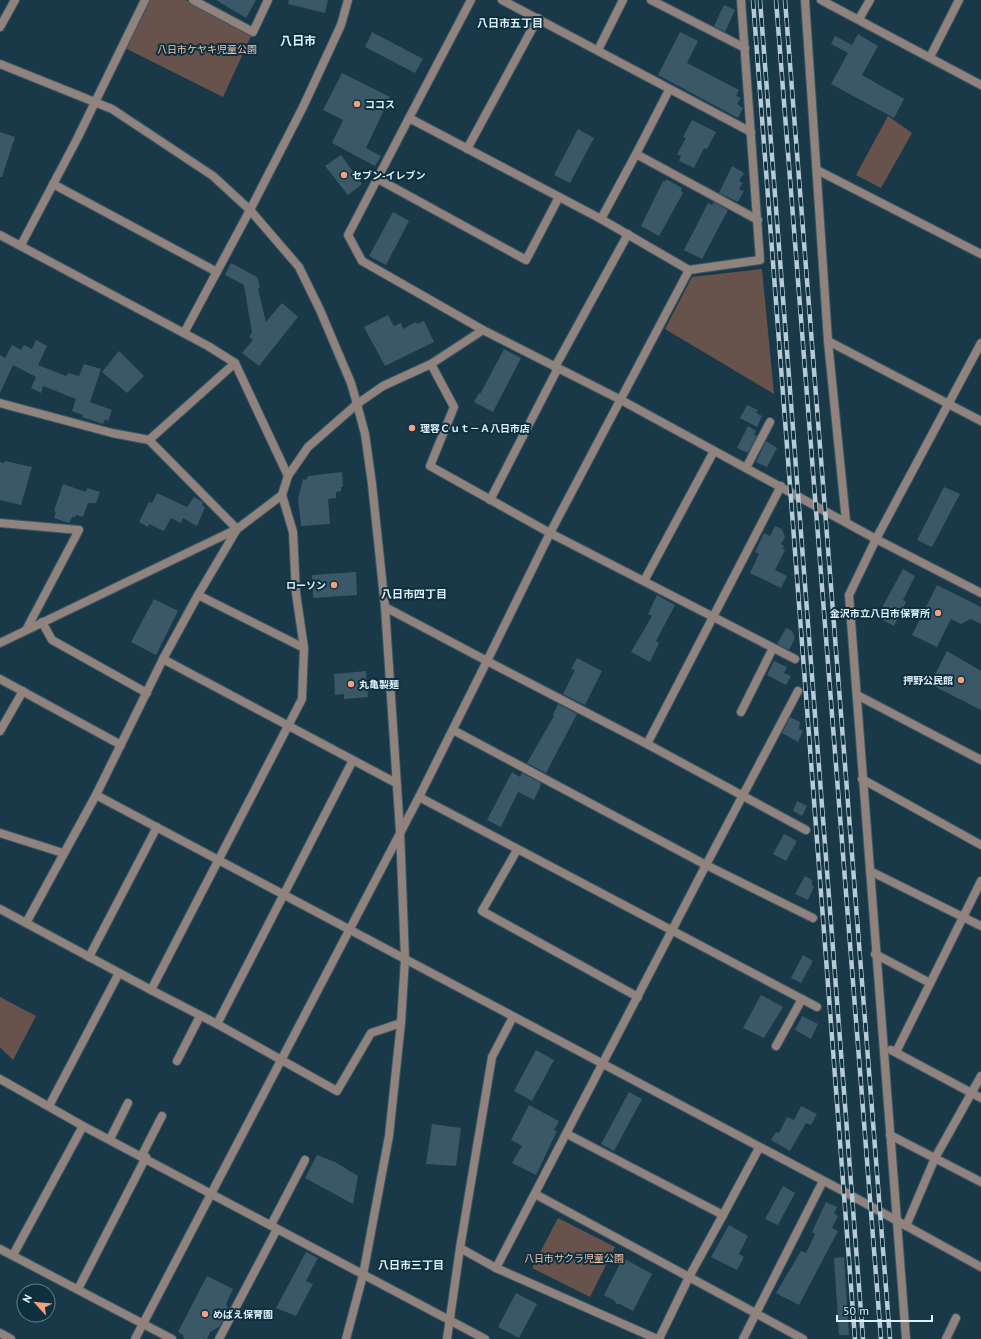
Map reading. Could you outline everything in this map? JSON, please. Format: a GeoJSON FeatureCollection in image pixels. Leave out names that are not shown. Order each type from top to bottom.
{"type":"FeatureCollection","features":[{"type":"Feature","properties":{"kind":"street"},"geometry":{"type":"LineString","coordinates":[[0,27],[15,0]]}},
{"type":"Feature","properties":{"kind":"street"},"geometry":{"type":"LineString","coordinates":[[21,245],[145,0]]}},
{"type":"Feature","properties":{"kind":"street"},"geometry":{"type":"LineString","coordinates":[[193,0],[253,32],[268,0]]}},
{"type":"Feature","properties":{"kind":"street"},"geometry":{"type":"LineString","coordinates":[[184,333],[303,107],[341,25],[348,0]]}},
{"type":"Feature","properties":{"kind":"street"},"geometry":{"type":"LineString","coordinates":[[471,0],[348,235],[362,261],[483,330],[621,400],[846,521],[876,539],[981,593]]}},
{"type":"Feature","properties":{"kind":"street"},"geometry":{"type":"LineString","coordinates":[[502,0],[598,50],[669,90],[751,132]]}},
{"type":"Feature","properties":{"kind":"street"},"geometry":{"type":"LineString","coordinates":[[598,50],[623,0]]}},
{"type":"Feature","properties":{"kind":"street"},"geometry":{"type":"LineString","coordinates":[[651,0],[745,48]]}},
{"type":"Feature","properties":{"kind":"street"},"geometry":{"type":"LineString","coordinates":[[409,118],[601,219],[689,270],[760,260],[741,0]]}},
{"type":"Feature","properties":{"kind":"street"},"geometry":{"type":"LineString","coordinates":[[805,0],[828,341],[846,521]]}},
{"type":"Feature","properties":{"kind":"street"},"geometry":{"type":"LineString","coordinates":[[821,0],[981,85]]}},
{"type":"Feature","properties":{"kind":"street"},"geometry":{"type":"LineString","coordinates":[[859,19],[870,0]]}},
{"type":"Feature","properties":{"kind":"street"},"geometry":{"type":"LineString","coordinates":[[930,57],[959,0]]}},
{"type":"Feature","properties":{"kind":"street"},"geometry":{"type":"LineString","coordinates":[[467,149],[538,18]]}},
{"type":"Feature","properties":{"kind":"street"},"geometry":{"type":"LineString","coordinates":[[0,64],[95,101],[137,125],[214,176],[250,210],[299,267],[351,383],[357,404],[365,434],[372,484],[385,607],[400,831],[405,959],[401,1023],[389,1136],[363,1274],[346,1339]]}},
{"type":"Feature","properties":{"kind":"street"},"geometry":{"type":"LineString","coordinates":[[601,219],[669,90]]}},
{"type":"Feature","properties":{"kind":"street"},"geometry":{"type":"LineString","coordinates":[[636,154],[758,220]]}},
{"type":"Feature","properties":{"kind":"street"},"geometry":{"type":"LineString","coordinates":[[817,170],[981,254]]}},
{"type":"Feature","properties":{"kind":"street"},"geometry":{"type":"LineString","coordinates":[[378,179],[526,260],[559,197]]}},
{"type":"Feature","properties":{"kind":"street"},"geometry":{"type":"LineString","coordinates":[[53,184],[217,272]]}},
{"type":"Feature","properties":{"kind":"street"},"geometry":{"type":"LineString","coordinates":[[490,500],[557,367],[628,234]]}},
{"type":"Feature","properties":{"kind":"street"},"geometry":{"type":"LineString","coordinates":[[0,235],[208,346],[235,363],[288,476]]}},
{"type":"Feature","properties":{"kind":"street"},"geometry":{"type":"LineString","coordinates":[[135,1339],[453,730],[550,533],[689,270]]}},
{"type":"Feature","properties":{"kind":"street"},"geometry":{"type":"LineString","coordinates":[[151,990],[302,699],[304,648],[296,593],[293,532],[282,495],[288,476],[308,447],[357,404],[383,386],[431,364],[483,330]]}},
{"type":"Feature","properties":{"kind":"street"},"geometry":{"type":"LineString","coordinates":[[828,341],[981,421]]}},
{"type":"Feature","properties":{"kind":"street"},"geometry":{"type":"LineString","coordinates":[[906,1339],[875,954],[857,695],[848,595],[876,539],[981,343]]}},
{"type":"Feature","properties":{"kind":"street"},"geometry":{"type":"LineString","coordinates":[[149,440],[235,363]]}},
{"type":"Feature","properties":{"kind":"street"},"geometry":{"type":"LineString","coordinates":[[431,364],[454,407],[430,466],[550,533],[795,659]]}},
{"type":"Feature","properties":{"kind":"street"},"geometry":{"type":"LineString","coordinates":[[0,403],[112,434],[149,440],[237,529]]}},
{"type":"Feature","properties":{"kind":"street"},"geometry":{"type":"LineString","coordinates":[[746,468],[770,422]]}},
{"type":"Feature","properties":{"kind":"street"},"geometry":{"type":"LineString","coordinates":[[644,582],[714,451]]}},
{"type":"Feature","properties":{"kind":"street"},"geometry":{"type":"LineString","coordinates":[[647,744],[781,486]]}},
{"type":"Feature","properties":{"kind":"street"},"geometry":{"type":"LineString","coordinates":[[0,643],[237,529],[282,495]]}},
{"type":"Feature","properties":{"kind":"street"},"geometry":{"type":"LineString","coordinates":[[0,523],[79,530],[26,630]]}},
{"type":"Feature","properties":{"kind":"street"},"geometry":{"type":"LineString","coordinates":[[26,923],[96,795],[163,659],[198,595],[237,529]]}},
{"type":"Feature","properties":{"kind":"street"},"geometry":{"type":"LineString","coordinates":[[198,595],[304,648]]}},
{"type":"Feature","properties":{"kind":"street"},"geometry":{"type":"LineString","coordinates":[[385,607],[647,744],[806,830]]}},
{"type":"Feature","properties":{"kind":"street"},"geometry":{"type":"LineString","coordinates":[[42,622],[52,640],[147,693]]}},
{"type":"Feature","properties":{"kind":"street"},"geometry":{"type":"LineString","coordinates":[[741,712],[773,648]]}},
{"type":"Feature","properties":{"kind":"street"},"geometry":{"type":"LineString","coordinates":[[163,659],[396,783]]}},
{"type":"Feature","properties":{"kind":"street"},"geometry":{"type":"LineString","coordinates":[[0,679],[121,745]]}},
{"type":"Feature","properties":{"kind":"street"},"geometry":{"type":"LineString","coordinates":[[0,731],[23,691]]}},
{"type":"Feature","properties":{"kind":"street"},"geometry":{"type":"LineString","coordinates":[[496,1268],[638,997],[671,930],[798,691]]}},
{"type":"Feature","properties":{"kind":"street"},"geometry":{"type":"LineString","coordinates":[[857,695],[981,760]]}},
{"type":"Feature","properties":{"kind":"street"},"geometry":{"type":"LineString","coordinates":[[453,730],[706,865],[813,918]]}},
{"type":"Feature","properties":{"kind":"street"},"geometry":{"type":"LineString","coordinates":[[217,1024],[353,760]]}},
{"type":"Feature","properties":{"kind":"street"},"geometry":{"type":"LineString","coordinates":[[862,779],[981,845]]}},
{"type":"Feature","properties":{"kind":"street"},"geometry":{"type":"LineString","coordinates":[[96,795],[823,1181],[981,1267]]}},
{"type":"Feature","properties":{"kind":"street"},"geometry":{"type":"LineString","coordinates":[[418,796],[517,850],[817,1007]]}},
{"type":"Feature","properties":{"kind":"street"},"geometry":{"type":"LineString","coordinates":[[89,957],[157,827]]}},
{"type":"Feature","properties":{"kind":"street"},"geometry":{"type":"LineString","coordinates":[[0,833],[63,853]]}},
{"type":"Feature","properties":{"kind":"street"},"geometry":{"type":"LineString","coordinates":[[517,850],[482,911],[638,997]]}},
{"type":"Feature","properties":{"kind":"street"},"geometry":{"type":"LineString","coordinates":[[870,871],[981,926]]}},
{"type":"Feature","properties":{"kind":"street"},"geometry":{"type":"LineString","coordinates":[[896,1052],[981,881]]}},
{"type":"Feature","properties":{"kind":"street"},"geometry":{"type":"LineString","coordinates":[[0,909],[217,1024],[337,1091],[371,1033],[401,1023]]}},
{"type":"Feature","properties":{"kind":"street"},"geometry":{"type":"LineString","coordinates":[[875,954],[930,983]]}},
{"type":"Feature","properties":{"kind":"street"},"geometry":{"type":"LineString","coordinates":[[50,1106],[119,973]]}},
{"type":"Feature","properties":{"kind":"street"},"geometry":{"type":"LineString","coordinates":[[776,1046],[802,999]]}},
{"type":"Feature","properties":{"kind":"street"},"geometry":{"type":"LineString","coordinates":[[177,1061],[200,1016]]}},
{"type":"Feature","properties":{"kind":"street"},"geometry":{"type":"LineString","coordinates":[[447,1339],[460,1248],[492,1057],[513,1016]]}},
{"type":"Feature","properties":{"kind":"street"},"geometry":{"type":"LineString","coordinates":[[883,1048],[896,1052],[981,1098]]}},
{"type":"Feature","properties":{"kind":"street"},"geometry":{"type":"LineString","coordinates":[[906,1226],[935,1158],[981,1076]]}},
{"type":"Feature","properties":{"kind":"street"},"geometry":{"type":"LineString","coordinates":[[0,1079],[83,1126],[144,1156],[485,1339]]}},
{"type":"Feature","properties":{"kind":"street"},"geometry":{"type":"LineString","coordinates":[[110,1139],[128,1103]]}},
{"type":"Feature","properties":{"kind":"street"},"geometry":{"type":"LineString","coordinates":[[78,1289],[144,1156],[162,1116]]}},
{"type":"Feature","properties":{"kind":"street"},"geometry":{"type":"LineString","coordinates":[[13,1255],[83,1126]]}},
{"type":"Feature","properties":{"kind":"street"},"geometry":{"type":"LineString","coordinates":[[567,1134],[723,1215]]}},
{"type":"Feature","properties":{"kind":"street"},"geometry":{"type":"LineString","coordinates":[[890,1135],[981,1182]]}},
{"type":"Feature","properties":{"kind":"street"},"geometry":{"type":"LineString","coordinates":[[460,1248],[496,1268],[658,1339],[689,1277],[759,1148]]}},
{"type":"Feature","properties":{"kind":"street"},"geometry":{"type":"LineString","coordinates":[[219,1339],[305,1160]]}},
{"type":"Feature","properties":{"kind":"street"},"geometry":{"type":"LineString","coordinates":[[743,1339],[823,1181]]}},
{"type":"Feature","properties":{"kind":"street"},"geometry":{"type":"LineString","coordinates":[[535,1194],[803,1339]]}},
{"type":"Feature","properties":{"kind":"street"},"geometry":{"type":"LineString","coordinates":[[0,1249],[172,1339]]}},
{"type":"Feature","properties":{"kind":"street"},"geometry":{"type":"LineString","coordinates":[[946,1339],[956,1318]]}},
{"type":"Feature","properties":{"kind":"street"},"geometry":{"type":"LineString","coordinates":[[0,1333],[11,1339]]}},
{"type":"Feature","properties":{"kind":"green space","name":"八日市ケヤキ児童公園"},"geometry":{"type":"Polygon","coordinates":[[[150,0],[186,0],[253,32],[223,97],[125,48],[150,0]]]}},
{"type":"Feature","properties":{"kind":"green space"},"geometry":{"type":"Polygon","coordinates":[[[888,116],[912,133],[881,188],[856,175],[888,116]]]}},
{"type":"Feature","properties":{"kind":"green space"},"geometry":{"type":"Polygon","coordinates":[[[762,269],[774,394],[665,329],[692,277],[762,269]]]}},
{"type":"Feature","properties":{"kind":"green space"},"geometry":{"type":"Polygon","coordinates":[[[0,997],[36,1016],[13,1060],[0,1047],[0,997]]]}},
{"type":"Feature","properties":{"kind":"green space","name":"八日市サクラ児童公園"},"geometry":{"type":"Polygon","coordinates":[[[558,1218],[615,1247],[590,1297],[532,1268],[558,1218]]]}},
{"type":"Feature","properties":{"kind":"building"},"geometry":{"type":"Polygon","coordinates":[[[216,0],[256,0],[246,18],[216,0]]]}},
{"type":"Feature","properties":{"kind":"building"},"geometry":{"type":"Polygon","coordinates":[[[289,0],[328,0],[325,13],[288,4],[289,0]]]}},
{"type":"Feature","properties":{"kind":"building"},"geometry":{"type":"Polygon","coordinates":[[[724,5],[735,10],[725,32],[714,26],[724,5]]]}},
{"type":"Feature","properties":{"kind":"building"},"geometry":{"type":"Polygon","coordinates":[[[372,32],[423,59],[415,73],[365,47],[372,32]]]}},
{"type":"Feature","properties":{"kind":"building"},"geometry":{"type":"Polygon","coordinates":[[[680,32],[698,41],[687,63],[739,90],[736,96],[741,98],[737,104],[743,108],[738,118],[658,75],[680,32]]]}},
{"type":"Feature","properties":{"kind":"building"},"geometry":{"type":"Polygon","coordinates":[[[858,34],[878,46],[862,75],[904,99],[894,118],[831,84],[848,53],[831,44],[835,36],[852,45],[858,34]]]}},
{"type":"Feature","properties":{"kind":"building","name":"ココス"},"geometry":{"type":"Polygon","coordinates":[[[342,73],[390,97],[366,148],[381,156],[375,166],[332,143],[343,120],[323,110],[342,73]]]}},
{"type":"Feature","properties":{"kind":"building"},"geometry":{"type":"Polygon","coordinates":[[[692,120],[716,132],[707,149],[704,148],[694,168],[679,161],[681,156],[677,154],[686,138],[683,137],[692,120]]]}},
{"type":"Feature","properties":{"kind":"building"},"geometry":{"type":"Polygon","coordinates":[[[578,129],[594,138],[570,183],[554,175],[578,129]]]}},
{"type":"Feature","properties":{"kind":"building"},"geometry":{"type":"Polygon","coordinates":[[[0,132],[15,137],[2,177],[0,177],[0,132]]]}},
{"type":"Feature","properties":{"kind":"building","name":"セブン-イレブン"},"geometry":{"type":"Polygon","coordinates":[[[341,155],[362,184],[348,195],[325,166],[341,155]]]}},
{"type":"Feature","properties":{"kind":"building"},"geometry":{"type":"Polygon","coordinates":[[[732,166],[744,173],[739,181],[743,183],[739,189],[744,191],[738,202],[719,193],[732,166]]]}},
{"type":"Feature","properties":{"kind":"building"},"geometry":{"type":"Polygon","coordinates":[[[666,179],[682,188],[681,191],[683,193],[659,236],[641,226],[663,181],[666,179]]]}},
{"type":"Feature","properties":{"kind":"building"},"geometry":{"type":"Polygon","coordinates":[[[714,202],[728,210],[702,259],[684,250],[708,203],[712,205],[714,202]]]}},
{"type":"Feature","properties":{"kind":"building"},"geometry":{"type":"Polygon","coordinates":[[[393,212],[409,221],[386,265],[369,256],[393,212]]]}},
{"type":"Feature","properties":{"kind":"building"},"geometry":{"type":"Polygon","coordinates":[[[231,263],[257,277],[260,287],[258,289],[266,322],[282,303],[298,317],[259,366],[242,353],[253,340],[249,337],[252,333],[244,285],[225,275],[231,263]]]}},
{"type":"Feature","properties":{"kind":"building"},"geometry":{"type":"Polygon","coordinates":[[[388,315],[394,326],[401,323],[403,329],[416,322],[417,324],[424,321],[434,342],[385,366],[364,327],[388,315]]]}},
{"type":"Feature","properties":{"kind":"building"},"geometry":{"type":"Polygon","coordinates":[[[36,340],[47,346],[38,365],[66,376],[68,373],[79,376],[84,364],[101,369],[90,402],[112,410],[108,421],[105,419],[103,424],[82,417],[83,415],[72,411],[76,399],[43,386],[41,393],[31,388],[36,377],[13,365],[0,393],[0,355],[5,358],[12,345],[21,350],[24,345],[32,349],[36,340]]]}},
{"type":"Feature","properties":{"kind":"building"},"geometry":{"type":"Polygon","coordinates":[[[504,349],[521,358],[493,412],[474,402],[479,393],[480,394],[504,349]]]}},
{"type":"Feature","properties":{"kind":"building"},"geometry":{"type":"Polygon","coordinates":[[[119,351],[144,376],[127,393],[102,372],[119,351]]]}},
{"type":"Feature","properties":{"kind":"building"},"geometry":{"type":"Polygon","coordinates":[[[747,405],[758,410],[756,413],[762,416],[757,427],[740,418],[747,405]]]}},
{"type":"Feature","properties":{"kind":"building"},"geometry":{"type":"Polygon","coordinates":[[[748,426],[756,431],[754,435],[757,436],[748,453],[737,448],[748,426]]]}},
{"type":"Feature","properties":{"kind":"building"},"geometry":{"type":"Polygon","coordinates":[[[766,441],[777,448],[767,467],[756,462],[766,441]]]}},
{"type":"Feature","properties":{"kind":"building"},"geometry":{"type":"Polygon","coordinates":[[[5,461],[32,467],[21,505],[0,500],[0,462],[4,463],[5,461]]]}},
{"type":"Feature","properties":{"kind":"building"},"geometry":{"type":"Polygon","coordinates":[[[342,472],[343,487],[341,487],[341,491],[336,492],[336,498],[328,499],[330,524],[301,526],[298,499],[303,479],[306,480],[308,476],[342,472]]]}},
{"type":"Feature","properties":{"kind":"building"},"geometry":{"type":"Polygon","coordinates":[[[63,484],[86,492],[87,488],[100,492],[96,503],[88,503],[83,517],[76,515],[75,518],[73,516],[69,523],[54,518],[56,512],[54,511],[63,484]]]}},
{"type":"Feature","properties":{"kind":"building"},"geometry":{"type":"Polygon","coordinates":[[[944,487],[960,494],[932,547],[917,540],[944,487]]]}},
{"type":"Feature","properties":{"kind":"building"},"geometry":{"type":"Polygon","coordinates":[[[157,493],[187,507],[194,497],[201,501],[203,503],[202,505],[205,507],[197,526],[183,518],[181,523],[171,518],[164,531],[149,524],[148,527],[139,522],[149,502],[152,503],[157,493]]]}},
{"type":"Feature","properties":{"kind":"building"},"geometry":{"type":"Polygon","coordinates":[[[775,526],[782,529],[785,537],[781,544],[784,546],[783,549],[785,550],[775,570],[787,576],[781,588],[750,573],[759,554],[755,552],[764,533],[770,536],[775,526]]]}},
{"type":"Feature","properties":{"kind":"building"},"geometry":{"type":"Polygon","coordinates":[[[903,569],[915,576],[903,600],[906,602],[894,626],[877,617],[903,569]]]}},
{"type":"Feature","properties":{"kind":"building","name":"ローソン"},"geometry":{"type":"Polygon","coordinates":[[[356,572],[357,595],[313,598],[312,575],[356,572]]]}},
{"type":"Feature","properties":{"kind":"building"},"geometry":{"type":"Polygon","coordinates":[[[937,585],[981,607],[981,624],[971,619],[961,624],[951,619],[937,647],[912,635],[937,585]]]}},
{"type":"Feature","properties":{"kind":"building"},"geometry":{"type":"Polygon","coordinates":[[[657,595],[675,605],[656,641],[659,643],[650,662],[631,652],[652,616],[648,614],[657,595]]]}},
{"type":"Feature","properties":{"kind":"building"},"geometry":{"type":"Polygon","coordinates":[[[154,599],[178,611],[156,655],[131,642],[154,599]]]}},
{"type":"Feature","properties":{"kind":"building"},"geometry":{"type":"Polygon","coordinates":[[[786,628],[792,631],[795,638],[789,650],[777,644],[786,628]]]}},
{"type":"Feature","properties":{"kind":"building"},"geometry":{"type":"Polygon","coordinates":[[[947,651],[981,671],[981,710],[930,684],[947,651]]]}},
{"type":"Feature","properties":{"kind":"building"},"geometry":{"type":"Polygon","coordinates":[[[577,658],[602,671],[585,705],[563,694],[575,670],[571,669],[577,658]]]}},
{"type":"Feature","properties":{"kind":"building"},"geometry":{"type":"Polygon","coordinates":[[[774,661],[787,667],[784,673],[791,676],[786,685],[767,675],[774,661]]]}},
{"type":"Feature","properties":{"kind":"building","name":"丸亀製麺"},"geometry":{"type":"Polygon","coordinates":[[[366,671],[368,697],[344,699],[344,694],[335,695],[334,674],[366,671]]]}},
{"type":"Feature","properties":{"kind":"building"},"geometry":{"type":"Polygon","coordinates":[[[558,704],[577,714],[546,773],[527,763],[554,716],[553,715],[558,704]]]}},
{"type":"Feature","properties":{"kind":"building"},"geometry":{"type":"Polygon","coordinates":[[[790,717],[800,722],[799,729],[803,731],[798,742],[782,733],[790,717]]]}},
{"type":"Feature","properties":{"kind":"building"},"geometry":{"type":"Polygon","coordinates":[[[512,772],[520,777],[522,773],[541,783],[534,800],[518,792],[501,827],[487,820],[512,772]]]}},
{"type":"Feature","properties":{"kind":"building"},"geometry":{"type":"Polygon","coordinates":[[[797,801],[807,806],[802,816],[793,811],[797,801]]]}},
{"type":"Feature","properties":{"kind":"building"},"geometry":{"type":"Polygon","coordinates":[[[784,834],[797,841],[786,861],[773,854],[784,834]]]}},
{"type":"Feature","properties":{"kind":"building"},"geometry":{"type":"Polygon","coordinates":[[[805,876],[812,880],[812,885],[814,887],[808,900],[795,894],[805,876]]]}},
{"type":"Feature","properties":{"kind":"building"},"geometry":{"type":"Polygon","coordinates":[[[803,955],[813,961],[801,983],[791,978],[803,955]]]}},
{"type":"Feature","properties":{"kind":"building"},"geometry":{"type":"Polygon","coordinates":[[[761,995],[783,1007],[764,1038],[743,1028],[761,995]]]}},
{"type":"Feature","properties":{"kind":"building"},"geometry":{"type":"Polygon","coordinates":[[[802,1016],[818,1024],[811,1039],[795,1030],[802,1016]]]}},
{"type":"Feature","properties":{"kind":"building"},"geometry":{"type":"Polygon","coordinates":[[[536,1050],[554,1060],[532,1101],[514,1091],[536,1050]]]}},
{"type":"Feature","properties":{"kind":"building"},"geometry":{"type":"Polygon","coordinates":[[[629,1092],[642,1099],[614,1151],[601,1144],[629,1092]]]}},
{"type":"Feature","properties":{"kind":"building"},"geometry":{"type":"Polygon","coordinates":[[[529,1105],[559,1121],[554,1130],[557,1131],[536,1175],[512,1163],[522,1146],[511,1140],[529,1105]]]}},
{"type":"Feature","properties":{"kind":"building"},"geometry":{"type":"Polygon","coordinates":[[[801,1106],[817,1114],[811,1125],[806,1123],[790,1151],[771,1140],[776,1132],[779,1133],[787,1117],[794,1120],[801,1106]]]}},
{"type":"Feature","properties":{"kind":"building"},"geometry":{"type":"Polygon","coordinates":[[[432,1124],[461,1128],[456,1166],[426,1164],[432,1124]]]}},
{"type":"Feature","properties":{"kind":"building"},"geometry":{"type":"Polygon","coordinates":[[[317,1155],[335,1162],[358,1176],[353,1204],[305,1178],[317,1155]]]}},
{"type":"Feature","properties":{"kind":"building"},"geometry":{"type":"Polygon","coordinates":[[[783,1186],[795,1193],[778,1225],[765,1219],[783,1186]]]}},
{"type":"Feature","properties":{"kind":"building"},"geometry":{"type":"Polygon","coordinates":[[[826,1202],[837,1207],[834,1213],[838,1216],[832,1228],[838,1231],[799,1305],[776,1293],[801,1251],[806,1253],[815,1234],[812,1232],[826,1202]]]}},
{"type":"Feature","properties":{"kind":"building"},"geometry":{"type":"Polygon","coordinates":[[[729,1225],[748,1236],[739,1254],[744,1257],[737,1270],[711,1257],[729,1225]]]}},
{"type":"Feature","properties":{"kind":"building"},"geometry":{"type":"Polygon","coordinates":[[[306,1252],[318,1258],[306,1281],[313,1284],[296,1316],[276,1308],[306,1252]]]}},
{"type":"Feature","properties":{"kind":"building"},"geometry":{"type":"Polygon","coordinates":[[[844,1257],[849,1335],[839,1335],[834,1258],[844,1257]]]}},
{"type":"Feature","properties":{"kind":"building"},"geometry":{"type":"Polygon","coordinates":[[[623,1258],[652,1274],[633,1311],[620,1304],[616,1304],[615,1301],[604,1295],[623,1258]]]}},
{"type":"Feature","properties":{"kind":"building"},"geometry":{"type":"Polygon","coordinates":[[[207,1276],[233,1289],[226,1304],[228,1308],[227,1313],[219,1327],[210,1332],[207,1339],[184,1339],[183,1335],[178,1332],[207,1276]]]}},
{"type":"Feature","properties":{"kind":"building"},"geometry":{"type":"Polygon","coordinates":[[[516,1293],[537,1304],[519,1338],[498,1327],[516,1293]]]}},
{"type":"Feature","properties":{"kind":"railway"},"geometry":{"type":"LineString","coordinates":[[753,0],[855,1339]]}},
{"type":"Feature","properties":{"kind":"railway"},"geometry":{"type":"LineString","coordinates":[[760,0],[863,1339]]}},
{"type":"Feature","properties":{"kind":"railway"},"geometry":{"type":"LineString","coordinates":[[776,0],[881,1339]]}},
{"type":"Feature","properties":{"kind":"railway"},"geometry":{"type":"LineString","coordinates":[[785,0],[890,1339]]}},
{"type":"Feature","properties":{"kind":"place","name":"ココス"},"geometry":{"type":"Point","coordinates":[357,104]}},
{"type":"Feature","properties":{"kind":"place","name":"セブン-イレブン"},"geometry":{"type":"Point","coordinates":[344,175]}},
{"type":"Feature","properties":{"kind":"place","name":"理容Ｃｕｔ－Ａ八日市店"},"geometry":{"type":"Point","coordinates":[412,428]}},
{"type":"Feature","properties":{"kind":"place","name":"ローソン"},"geometry":{"type":"Point","coordinates":[334,585]}},
{"type":"Feature","properties":{"kind":"place","name":"金沢市立八日市保育所"},"geometry":{"type":"Point","coordinates":[938,613]}},
{"type":"Feature","properties":{"kind":"place","name":"押野公民館"},"geometry":{"type":"Point","coordinates":[961,680]}},
{"type":"Feature","properties":{"kind":"place","name":"丸亀製麺"},"geometry":{"type":"Point","coordinates":[351,684]}},
{"type":"Feature","properties":{"kind":"place","name":"めばえ保育園"},"geometry":{"type":"Point","coordinates":[205,1314]}},
{"type":"Feature","properties":{"kind":"district","name":"八日市五丁目"},"geometry":{"type":"Point","coordinates":[510,23]}},
{"type":"Feature","properties":{"kind":"district","name":"八日市"},"geometry":{"type":"Point","coordinates":[298,41]}},
{"type":"Feature","properties":{"kind":"district","name":"八日市四丁目"},"geometry":{"type":"Point","coordinates":[414,594]}},
{"type":"Feature","properties":{"kind":"district","name":"八日市三丁目"},"geometry":{"type":"Point","coordinates":[411,1265]}}]}
